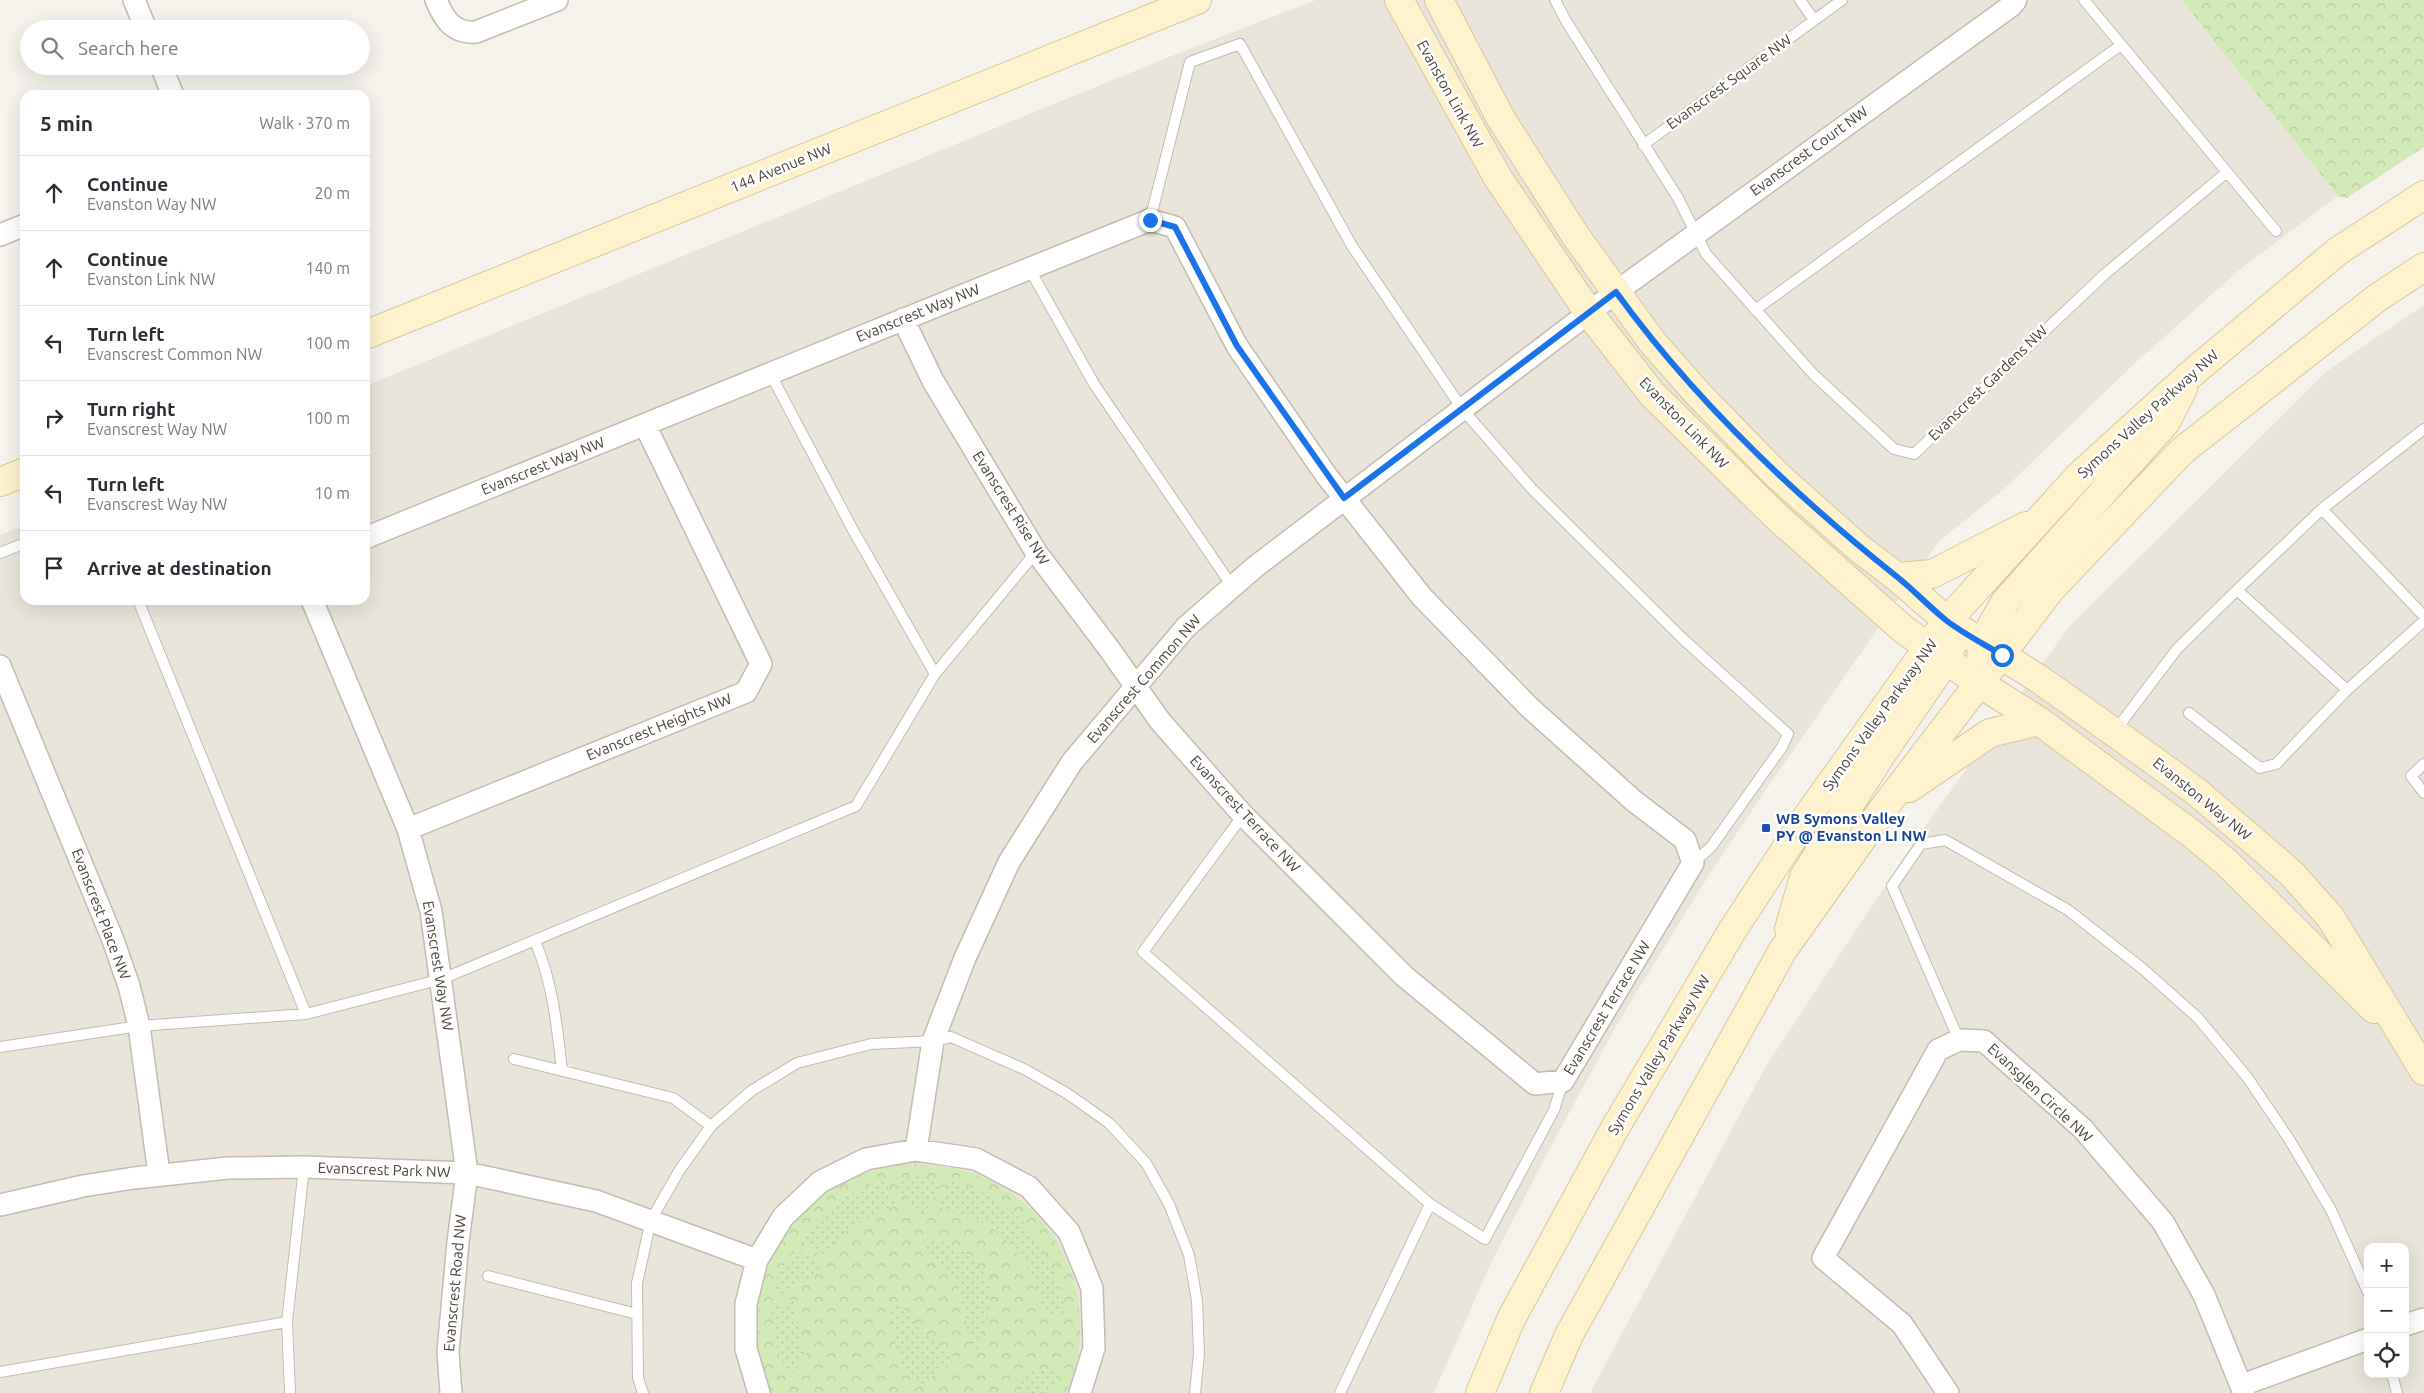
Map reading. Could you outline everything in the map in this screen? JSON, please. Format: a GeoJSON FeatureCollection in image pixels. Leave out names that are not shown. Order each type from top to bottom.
{"type":"FeatureCollection","features":[{"type":"Feature","properties":{"kind":"main road","name":"144 Avenue NW"},"geometry":{"type":"LineString","coordinates":[[370,333],[1197,0]]}},
{"type":"Feature","properties":{"kind":"main road","name":"Evanston Link NW"},"geometry":{"type":"LineString","coordinates":[[1399,0],[1493,170],[1602,303],[1653,342],[1692,387],[1778,476],[1860,548],[1948,621]]}},
{"type":"Feature","properties":{"kind":"main road","name":"Evanston Link NW"},"geometry":{"type":"LineString","coordinates":[[1439,0],[1500,117],[1575,235],[1602,303],[1652,394],[1777,517],[1903,629],[1937,654]]}},
{"type":"Feature","properties":{"kind":"main road","name":"Symons Valley Parkway NW"},"geometry":{"type":"LineString","coordinates":[[1480,1393],[1511,1319],[1615,1128],[1732,931],[1804,821],[1937,654],[1948,621],[2080,475],[2191,374],[2338,251],[2424,194]]}},
{"type":"Feature","properties":{"kind":"main road"},"geometry":{"type":"LineString","coordinates":[[1992,649],[2182,451],[2377,298],[2424,267]]}},
{"type":"Feature","properties":{"kind":"main road"},"geometry":{"type":"LineString","coordinates":[[2377,298],[2424,280]]}},
{"type":"Feature","properties":{"kind":"main road"},"geometry":{"type":"LineString","coordinates":[[1544,1393],[1569,1334],[1783,950],[1886,805],[1979,683],[1992,649],[2005,602],[2166,422],[2191,374]]}},
{"type":"Feature","properties":{"kind":"main road"},"geometry":{"type":"LineString","coordinates":[[0,482],[20,474]]}},
{"type":"Feature","properties":{"kind":"main road"},"geometry":{"type":"LineString","coordinates":[[1897,577],[1932,574],[2041,518]]}},
{"type":"Feature","properties":{"kind":"main road","name":"Evanston Way NW"},"geometry":{"type":"LineString","coordinates":[[1948,621],[2114,731],[2198,793],[2292,874],[2331,918],[2424,1071]]}},
{"type":"Feature","properties":{"kind":"main road"},"geometry":{"type":"LineString","coordinates":[[1783,950],[1804,877],[1882,755],[1937,654]]}},
{"type":"Feature","properties":{"kind":"main road","name":"Evanston Way NW"},"geometry":{"type":"LineString","coordinates":[[1937,654],[2039,721],[2192,834],[2226,862],[2400,1034]]}},
{"type":"Feature","properties":{"kind":"main road"},"geometry":{"type":"LineString","coordinates":[[1886,805],[1990,733],[2039,721]]}},
{"type":"Feature","properties":{"kind":"street"},"geometry":{"type":"LineString","coordinates":[[134,0],[142,20]]}},
{"type":"Feature","properties":{"kind":"street"},"geometry":{"type":"LineString","coordinates":[[436,0],[443,15],[451,25],[458,31],[466,33],[476,32],[557,0]]}},
{"type":"Feature","properties":{"kind":"street","name":"Evanscrest Court NW"},"geometry":{"type":"LineString","coordinates":[[1602,303],[2011,6],[2016,0]]}},
{"type":"Feature","properties":{"kind":"street"},"geometry":{"type":"LineString","coordinates":[[165,75],[171,90]]}},
{"type":"Feature","properties":{"kind":"street"},"geometry":{"type":"LineString","coordinates":[[1150,220],[1175,227],[1237,346],[1344,498],[1422,597],[1529,707],[1634,801],[1686,840],[1693,863]]}},
{"type":"Feature","properties":{"kind":"street","name":"Evanscrest Way NW"},"geometry":{"type":"LineString","coordinates":[[370,536],[1150,220]]}},
{"type":"Feature","properties":{"kind":"street"},"geometry":{"type":"LineString","coordinates":[[0,235],[20,227]]}},
{"type":"Feature","properties":{"kind":"street","name":"Evanscrest Common NW"},"geometry":{"type":"LineString","coordinates":[[916,1150],[932,1041],[965,958],[1010,862],[1072,762],[1186,627],[1232,586],[1344,498],[1463,410],[1602,303]]}},
{"type":"Feature","properties":{"kind":"street","name":"Evanscrest Rise NW"},"geometry":{"type":"LineString","coordinates":[[903,319],[932,381],[1036,552],[1110,650],[1136,688]]}},
{"type":"Feature","properties":{"kind":"street","name":"Evanscrest Heights NW"},"geometry":{"type":"LineString","coordinates":[[408,829],[746,692],[761,664],[645,425]]}},
{"type":"Feature","properties":{"kind":"street","name":"Evanscrest Way NW"},"geometry":{"type":"LineString","coordinates":[[314,605],[408,829],[432,911],[467,1173]]}},
{"type":"Feature","properties":{"kind":"street","name":"Evanscrest Place NW"},"geometry":{"type":"LineString","coordinates":[[0,666],[113,940],[129,986],[139,1026],[159,1174]]}},
{"type":"Feature","properties":{"kind":"street","name":"Evanscrest Terrace NW"},"geometry":{"type":"LineString","coordinates":[[1136,688],[1160,721],[1243,815],[1412,982],[1535,1084],[1563,1081],[1693,863]]}},
{"type":"Feature","properties":{"kind":"street"},"geometry":{"type":"LineString","coordinates":[[1948,1393],[1902,1324],[1823,1258],[1938,1050],[1959,1040]]}},
{"type":"Feature","properties":{"kind":"street","name":"Evansglen Circle NW"},"geometry":{"type":"LineString","coordinates":[[1959,1040],[1984,1041],[2083,1129],[2163,1222],[2204,1296],[2243,1389]]}},
{"type":"Feature","properties":{"kind":"street"},"geometry":{"type":"LineString","coordinates":[[759,1393],[746,1349],[746,1304],[757,1260],[783,1217],[820,1182],[866,1159],[916,1150],[976,1159],[1029,1187],[1069,1232],[1092,1288],[1094,1348],[1080,1393]]}},
{"type":"Feature","properties":{"kind":"street","name":"Evanscrest Park NW"},"geometry":{"type":"LineString","coordinates":[[0,1205],[83,1186],[159,1174],[228,1168],[304,1167],[467,1173],[596,1201],[757,1260]]}},
{"type":"Feature","properties":{"kind":"street","name":"Evanscrest Road NW"},"geometry":{"type":"LineString","coordinates":[[451,1393],[448,1352],[458,1242],[467,1173]]}},
{"type":"Feature","properties":{"kind":"street"},"geometry":{"type":"LineString","coordinates":[[2409,1325],[2424,1319]]}},
{"type":"Feature","properties":{"kind":"street"},"geometry":{"type":"LineString","coordinates":[[2243,1389],[2364,1341]]}},
{"type":"Feature","properties":{"kind":"lane"},"geometry":{"type":"LineString","coordinates":[[1555,0],[1643,145],[1678,198],[1696,233]]}},
{"type":"Feature","properties":{"kind":"lane"},"geometry":{"type":"LineString","coordinates":[[1800,0],[1814,20]]}},
{"type":"Feature","properties":{"kind":"lane","name":"Evanscrest Square NW"},"geometry":{"type":"LineString","coordinates":[[1643,145],[1842,0]]}},
{"type":"Feature","properties":{"kind":"lane"},"geometry":{"type":"LineString","coordinates":[[2084,0],[2276,231]]}},
{"type":"Feature","properties":{"kind":"lane"},"geometry":{"type":"LineString","coordinates":[[1150,220],[1190,62],[1240,44],[1352,246],[1463,410],[1532,489],[1682,638],[1788,734],[1782,747],[1711,847],[1693,863]]}},
{"type":"Feature","properties":{"kind":"lane"},"geometry":{"type":"LineString","coordinates":[[1755,310],[2121,45]]}},
{"type":"Feature","properties":{"kind":"lane","name":"Evanscrest Gardens NW"},"geometry":{"type":"LineString","coordinates":[[1696,233],[1706,254],[1814,375],[1894,449],[1914,454],[2104,274],[2227,172]]}},
{"type":"Feature","properties":{"kind":"lane"},"geometry":{"type":"LineString","coordinates":[[1029,268],[1094,384],[1232,586]]}},
{"type":"Feature","properties":{"kind":"lane"},"geometry":{"type":"LineString","coordinates":[[771,375],[853,530],[935,674]]}},
{"type":"Feature","properties":{"kind":"lane"},"geometry":{"type":"LineString","coordinates":[[2114,731],[2178,649],[2237,590],[2322,510],[2424,429]]}},
{"type":"Feature","properties":{"kind":"lane"},"geometry":{"type":"LineString","coordinates":[[2322,510],[2424,616]]}},
{"type":"Feature","properties":{"kind":"lane"},"geometry":{"type":"LineString","coordinates":[[0,553],[20,545]]}},
{"type":"Feature","properties":{"kind":"lane"},"geometry":{"type":"LineString","coordinates":[[0,1047],[139,1026],[306,1014],[442,979],[856,806],[935,674],[1036,552]]}},
{"type":"Feature","properties":{"kind":"lane"},"geometry":{"type":"LineString","coordinates":[[2237,590],[2347,690]]}},
{"type":"Feature","properties":{"kind":"lane"},"geometry":{"type":"LineString","coordinates":[[140,605],[306,1014]]}},
{"type":"Feature","properties":{"kind":"lane"},"geometry":{"type":"LineString","coordinates":[[2189,713],[2260,768],[2276,764],[2347,690],[2424,622]]}},
{"type":"Feature","properties":{"kind":"lane"},"geometry":{"type":"LineString","coordinates":[[2424,764],[2411,776],[2424,793]]}},
{"type":"Feature","properties":{"kind":"lane"},"geometry":{"type":"LineString","coordinates":[[1243,815],[1143,952],[1430,1204],[1486,1239],[1554,1110],[1563,1081]]}},
{"type":"Feature","properties":{"kind":"lane"},"geometry":{"type":"LineString","coordinates":[[1959,1040],[1892,886],[1921,844],[1945,840],[2068,910],[2143,969],[2198,1018],[2247,1077],[2290,1139],[2332,1210],[2366,1288]]}},
{"type":"Feature","properties":{"kind":"lane"},"geometry":{"type":"LineString","coordinates":[[535,941],[546,966],[554,1002],[562,1071]]}},
{"type":"Feature","properties":{"kind":"lane"},"geometry":{"type":"LineString","coordinates":[[643,1393],[638,1378],[637,1283],[651,1220],[679,1171],[711,1126],[751,1091],[797,1062],[871,1044],[932,1041],[951,1037],[1026,1070],[1068,1094],[1109,1123],[1146,1163],[1169,1204],[1189,1255],[1197,1301],[1198,1353],[1195,1393]]}},
{"type":"Feature","properties":{"kind":"lane"},"geometry":{"type":"LineString","coordinates":[[514,1059],[672,1098],[711,1126]]}},
{"type":"Feature","properties":{"kind":"lane"},"geometry":{"type":"LineString","coordinates":[[290,1393],[287,1322],[304,1167]]}},
{"type":"Feature","properties":{"kind":"lane"},"geometry":{"type":"LineString","coordinates":[[1340,1393],[1430,1204]]}},
{"type":"Feature","properties":{"kind":"lane"},"geometry":{"type":"LineString","coordinates":[[488,1276],[637,1314]]}},
{"type":"Feature","properties":{"kind":"lane"},"geometry":{"type":"LineString","coordinates":[[0,1372],[287,1322]]}},
{"type":"Feature","properties":{"kind":"lane"},"geometry":{"type":"LineString","coordinates":[[2393,1378],[2397,1393]]}},
{"type":"Feature","properties":{"kind":"shaded area"},"geometry":{"type":"Polygon","coordinates":[[[1316,0],[2181,0],[2338,196],[2238,271],[2133,365],[2004,489],[1938,542],[1765,791],[1702,886],[1619,1021],[1541,1165],[1490,1265],[1434,1393],[0,1393],[0,535],[20,527],[20,605],[370,605],[370,384],[1169,57],[1316,0]]]}},
{"type":"Feature","properties":{"kind":"shaded area"},"geometry":{"type":"Polygon","coordinates":[[[2424,305],[2424,1393],[1590,1393],[1766,1066],[1923,829],[2069,627],[2327,371],[2424,305]]]}},
{"type":"Feature","properties":{"kind":"green space"},"geometry":{"type":"Polygon","coordinates":[[[2181,0],[2424,0],[2424,147],[2347,198],[2338,196],[2181,0]]]}},
{"type":"Feature","properties":{"kind":"green space"},"geometry":{"type":"Polygon","coordinates":[[[904,1164],[947,1167],[989,1180],[1016,1197],[1039,1218],[1058,1243],[1071,1271],[1078,1301],[1080,1332],[1076,1363],[1066,1393],[770,1393],[759,1364],[755,1334],[757,1304],[765,1274],[777,1246],[795,1221],[816,1200],[842,1183],[864,1173],[904,1164]]]}},
{"type":"Feature","properties":{"kind":"green space"},"geometry":{"type":"Polygon","coordinates":[[[919,1175],[943,1179],[940,1189],[922,1216],[918,1216],[906,1197],[891,1179],[919,1175]]]}},
{"type":"Feature","properties":{"kind":"green space"},"geometry":{"type":"Polygon","coordinates":[[[886,1180],[889,1190],[900,1204],[866,1219],[848,1230],[831,1246],[823,1257],[800,1241],[838,1203],[871,1184],[886,1180]]]}},
{"type":"Feature","properties":{"kind":"green space"},"geometry":{"type":"Polygon","coordinates":[[[949,1180],[994,1198],[1026,1226],[1050,1263],[1065,1308],[1063,1313],[1054,1313],[1043,1308],[1029,1269],[1003,1237],[981,1222],[938,1206],[947,1193],[949,1180]]]}},
{"type":"Feature","properties":{"kind":"green space"},"geometry":{"type":"Polygon","coordinates":[[[921,1237],[933,1239],[966,1253],[982,1270],[987,1280],[990,1293],[990,1308],[976,1353],[970,1341],[963,1306],[955,1284],[950,1275],[922,1241],[921,1237]]]}},
{"type":"Feature","properties":{"kind":"green space"},"geometry":{"type":"Polygon","coordinates":[[[795,1247],[816,1262],[823,1271],[772,1297],[778,1276],[795,1247]]]}},
{"type":"Feature","properties":{"kind":"green space"},"geometry":{"type":"Polygon","coordinates":[[[793,1299],[799,1333],[806,1354],[796,1371],[791,1373],[786,1368],[779,1353],[774,1334],[771,1303],[780,1304],[793,1299]]]}},
{"type":"Feature","properties":{"kind":"green space"},"geometry":{"type":"Polygon","coordinates":[[[895,1301],[899,1301],[920,1331],[955,1358],[955,1361],[939,1370],[924,1384],[916,1384],[904,1369],[900,1359],[890,1310],[895,1301]]]}},
{"type":"Feature","properties":{"kind":"green space"},"geometry":{"type":"Polygon","coordinates":[[[1050,1368],[1059,1370],[1050,1393],[1023,1393],[1020,1384],[1021,1376],[1026,1371],[1050,1368]]]}},
{"type":"Feature","properties":{"kind":"place","name":"WB Symons Valley PY @ Evanston LI NW"},"geometry":{"type":"Point","coordinates":[1766,828]}},
{"type":"Feature","properties":{"kind":"route"},"geometry":{"type":"LineString","coordinates":[[1150,220],[1175,227],[1237,346],[1344,498],[1463,410],[1616,292],[1653,342],[1699,394],[1778,476],[1860,548],[1948,621],[2002,655]]}}]}
